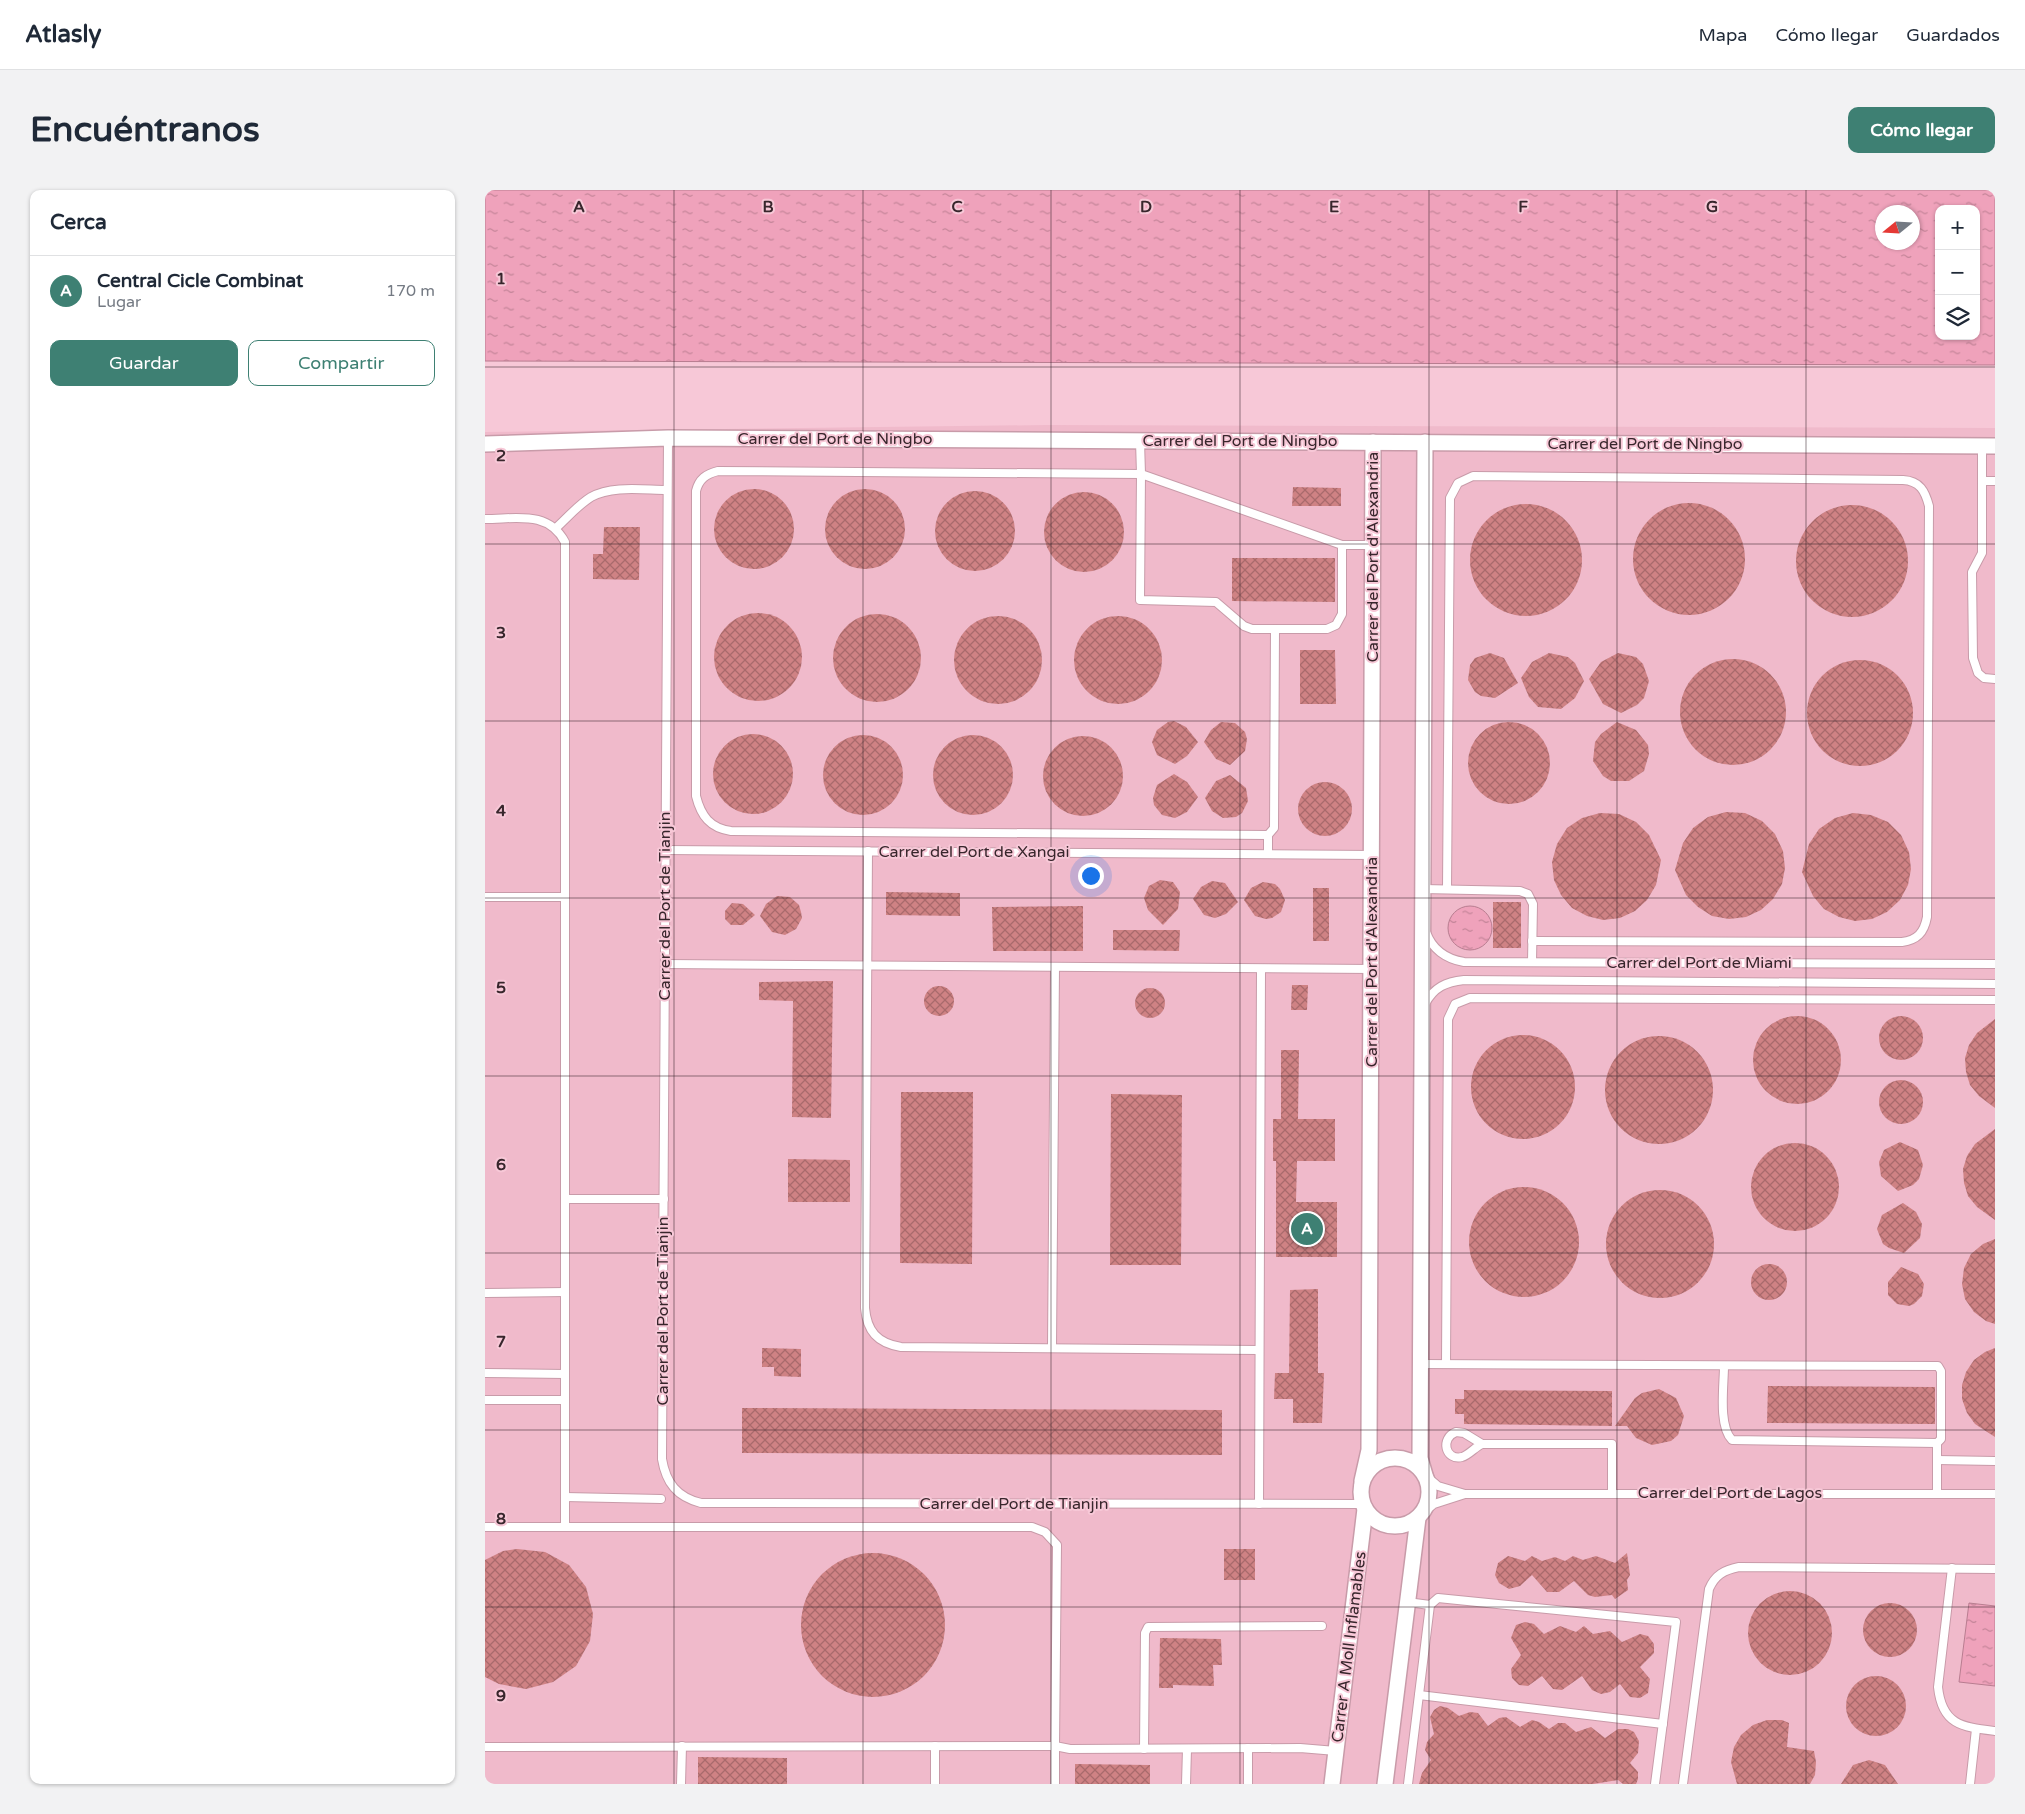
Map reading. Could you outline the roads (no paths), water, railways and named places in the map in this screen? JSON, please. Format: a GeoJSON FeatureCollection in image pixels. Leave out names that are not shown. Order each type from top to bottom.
{"type":"FeatureCollection","features":[{"type":"Feature","properties":{"kind":"street","name":"Carrer del Port de Ningbo"},"geometry":{"type":"LineString","coordinates":[[485,444],[668,438],[1988,446]]}},
{"type":"Feature","properties":{"kind":"street","name":"Carrer del Port d'Alexandria"},"geometry":{"type":"LineString","coordinates":[[1362,1481],[1369,1450],[1373,970],[1373,442]]}},
{"type":"Feature","properties":{"kind":"street"},"geometry":{"type":"LineString","coordinates":[[1385,1784],[1407,1602],[1420,1515],[1429,1492],[1420,1458],[1425,442]]}},
{"type":"Feature","properties":{"kind":"street"},"geometry":{"type":"LineString","coordinates":[[1420,1515],[1403,1526],[1385,1526],[1377,1522],[1364,1507],[1361,1492],[1362,1481],[1376,1463],[1386,1459],[1408,1460],[1425,1475]]}},
{"type":"Feature","properties":{"kind":"street","name":"Carrer A Moll Inflamables"},"geometry":{"type":"LineString","coordinates":[[1332,1784],[1364,1507]]}},
{"type":"Feature","properties":{"kind":"lane","name":"Carrer del Port de Tianjin"},"geometry":{"type":"LineString","coordinates":[[668,438],[662,1459],[669,1482],[677,1493],[687,1500],[701,1503],[1259,1504],[1364,1507]]}},
{"type":"Feature","properties":{"kind":"lane"},"geometry":{"type":"LineString","coordinates":[[1140,441],[1140,600],[1216,602],[1248,628],[1327,629],[1336,626],[1342,614],[1342,545]]}},
{"type":"Feature","properties":{"kind":"lane"},"geometry":{"type":"LineString","coordinates":[[1988,446],[1982,481],[1982,553],[1972,572],[1973,658],[1978,674],[1984,678],[1995,680]]}},
{"type":"Feature","properties":{"kind":"lane"},"geometry":{"type":"LineString","coordinates":[[1268,835],[731,832],[712,825],[699,807],[696,796],[696,491],[703,478],[718,471],[1141,474],[1342,545],[1374,545]]}},
{"type":"Feature","properties":{"kind":"lane"},"geometry":{"type":"LineString","coordinates":[[1447,889],[1451,498],[1458,483],[1473,476],[1903,480],[1912,481],[1920,486],[1926,495],[1929,506],[1929,526],[1927,917],[1925,928],[1919,936],[1911,941],[1902,942],[1532,941]]}},
{"type":"Feature","properties":{"kind":"lane"},"geometry":{"type":"LineString","coordinates":[[1982,481],[1995,481]]}},
{"type":"Feature","properties":{"kind":"lane"},"geometry":{"type":"LineString","coordinates":[[556,528],[582,503],[600,493],[610,491],[667,490]]}},
{"type":"Feature","properties":{"kind":"lane"},"geometry":{"type":"LineString","coordinates":[[485,519],[540,519],[556,528],[565,542],[565,1527]]}},
{"type":"Feature","properties":{"kind":"lane"},"geometry":{"type":"LineString","coordinates":[[1269,854],[1268,835],[1274,828],[1275,629]]}},
{"type":"Feature","properties":{"kind":"lane","name":"Carrer del Port de Xangai"},"geometry":{"type":"LineString","coordinates":[[666,850],[1373,855]]}},
{"type":"Feature","properties":{"kind":"lane"},"geometry":{"type":"LineString","coordinates":[[868,851],[865,1308],[869,1328],[881,1342],[901,1347],[1259,1350]]}},
{"type":"Feature","properties":{"kind":"lane"},"geometry":{"type":"LineString","coordinates":[[1423,889],[1524,892],[1533,904],[1532,962]]}},
{"type":"Feature","properties":{"kind":"lane"},"geometry":{"type":"LineString","coordinates":[[485,897],[565,897]]}},
{"type":"Feature","properties":{"kind":"lane","name":"Carrer del Port de Miami"},"geometry":{"type":"LineString","coordinates":[[1423,923],[1434,947],[1452,960],[1464,962],[1995,964]]}},
{"type":"Feature","properties":{"kind":"lane"},"geometry":{"type":"LineString","coordinates":[[665,964],[1373,970]]}},
{"type":"Feature","properties":{"kind":"lane"},"geometry":{"type":"LineString","coordinates":[[1052,1348],[1055,967]]}},
{"type":"Feature","properties":{"kind":"lane"},"geometry":{"type":"LineString","coordinates":[[1259,1504],[1261,969]]}},
{"type":"Feature","properties":{"kind":"lane","name":"Carrer del Port de Miami"},"geometry":{"type":"LineString","coordinates":[[1423,1016],[1426,1003],[1437,988],[1443,984],[1463,980],[1995,984]]}},
{"type":"Feature","properties":{"kind":"lane"},"geometry":{"type":"LineString","coordinates":[[1446,1364],[1448,1019],[1455,1004],[1470,998],[1995,1000]]}},
{"type":"Feature","properties":{"kind":"lane"},"geometry":{"type":"LineString","coordinates":[[565,1199],[663,1199]]}},
{"type":"Feature","properties":{"kind":"lane"},"geometry":{"type":"LineString","coordinates":[[485,1293],[565,1292]]}},
{"type":"Feature","properties":{"kind":"lane"},"geometry":{"type":"LineString","coordinates":[[1421,1364],[1938,1366],[1941,1371],[1941,1439],[1937,1443],[1937,1494]]}},
{"type":"Feature","properties":{"kind":"lane"},"geometry":{"type":"LineString","coordinates":[[1724,1366],[1724,1424],[1728,1436],[1732,1440],[1738,1442],[1937,1443]]}},
{"type":"Feature","properties":{"kind":"lane"},"geometry":{"type":"LineString","coordinates":[[485,1373],[565,1374]]}},
{"type":"Feature","properties":{"kind":"lane"},"geometry":{"type":"LineString","coordinates":[[485,1400],[565,1400]]}},
{"type":"Feature","properties":{"kind":"lane"},"geometry":{"type":"LineString","coordinates":[[1482,1444],[1459,1458],[1448,1452],[1445,1445],[1449,1436],[1460,1432],[1482,1444],[1611,1444],[1612,1493]]}},
{"type":"Feature","properties":{"kind":"lane"},"geometry":{"type":"LineString","coordinates":[[1937,1460],[1995,1461]]}},
{"type":"Feature","properties":{"kind":"lane"},"geometry":{"type":"LineString","coordinates":[[1425,1475],[1438,1486],[1465,1494]]}},
{"type":"Feature","properties":{"kind":"lane"},"geometry":{"type":"LineString","coordinates":[[1420,1515],[1434,1504],[1465,1494]]}},
{"type":"Feature","properties":{"kind":"lane","name":"Carrer del Port de Lagos"},"geometry":{"type":"LineString","coordinates":[[1465,1494],[1995,1494]]}},
{"type":"Feature","properties":{"kind":"lane"},"geometry":{"type":"LineString","coordinates":[[565,1497],[661,1498]]}},
{"type":"Feature","properties":{"kind":"lane"},"geometry":{"type":"LineString","coordinates":[[485,1527],[1032,1527],[1039,1529],[1051,1537],[1057,1545],[1055,1784]]}},
{"type":"Feature","properties":{"kind":"lane"},"geometry":{"type":"LineString","coordinates":[[1683,1784],[1709,1590],[1713,1581],[1720,1574],[1739,1567],[1995,1569]]}},
{"type":"Feature","properties":{"kind":"lane"},"geometry":{"type":"LineString","coordinates":[[1952,1568],[1938,1687],[1939,1698],[1943,1708],[1957,1724],[1995,1731]]}},
{"type":"Feature","properties":{"kind":"lane"},"geometry":{"type":"LineString","coordinates":[[1408,1784],[1430,1605],[1438,1598],[1676,1622],[1655,1784]]}},
{"type":"Feature","properties":{"kind":"lane"},"geometry":{"type":"LineString","coordinates":[[1407,1602],[1430,1605]]}},
{"type":"Feature","properties":{"kind":"lane"},"geometry":{"type":"LineString","coordinates":[[1144,1749],[1145,1633],[1148,1627],[1322,1626]]}},
{"type":"Feature","properties":{"kind":"lane"},"geometry":{"type":"LineString","coordinates":[[1419,1695],[1663,1724]]}},
{"type":"Feature","properties":{"kind":"lane"},"geometry":{"type":"LineString","coordinates":[[1970,1784],[1976,1729]]}},
{"type":"Feature","properties":{"kind":"lane"},"geometry":{"type":"LineString","coordinates":[[681,1784],[682,1746]]}},
{"type":"Feature","properties":{"kind":"lane"},"geometry":{"type":"LineString","coordinates":[[935,1746],[935,1784]]}},
{"type":"Feature","properties":{"kind":"lane"},"geometry":{"type":"LineString","coordinates":[[485,1747],[1055,1746],[1070,1749],[1248,1748],[1336,1750]]}},
{"type":"Feature","properties":{"kind":"lane"},"geometry":{"type":"LineString","coordinates":[[1248,1748],[1248,1784]]}},
{"type":"Feature","properties":{"kind":"lane"},"geometry":{"type":"LineString","coordinates":[[1186,1784],[1187,1749]]}},
{"type":"Feature","properties":{"kind":"water"},"geometry":{"type":"Polygon","coordinates":[[[485,190],[1995,190],[1995,365],[485,361],[485,190]]]}},
{"type":"Feature","properties":{"kind":"water"},"geometry":{"type":"Polygon","coordinates":[[[1466,906],[1474,906],[1486,912],[1492,928],[1486,944],[1474,950],[1466,950],[1454,944],[1448,932],[1448,924],[1454,912],[1466,906]]]}},
{"type":"Feature","properties":{"kind":"water"},"geometry":{"type":"Polygon","coordinates":[[[1969,1603],[1995,1606],[1995,1686],[1959,1682],[1969,1603]]]}},
{"type":"Feature","properties":{"kind":"place","name":"Central Cicle Combinat"},"geometry":{"type":"Point","coordinates":[1307,1229]}}]}
